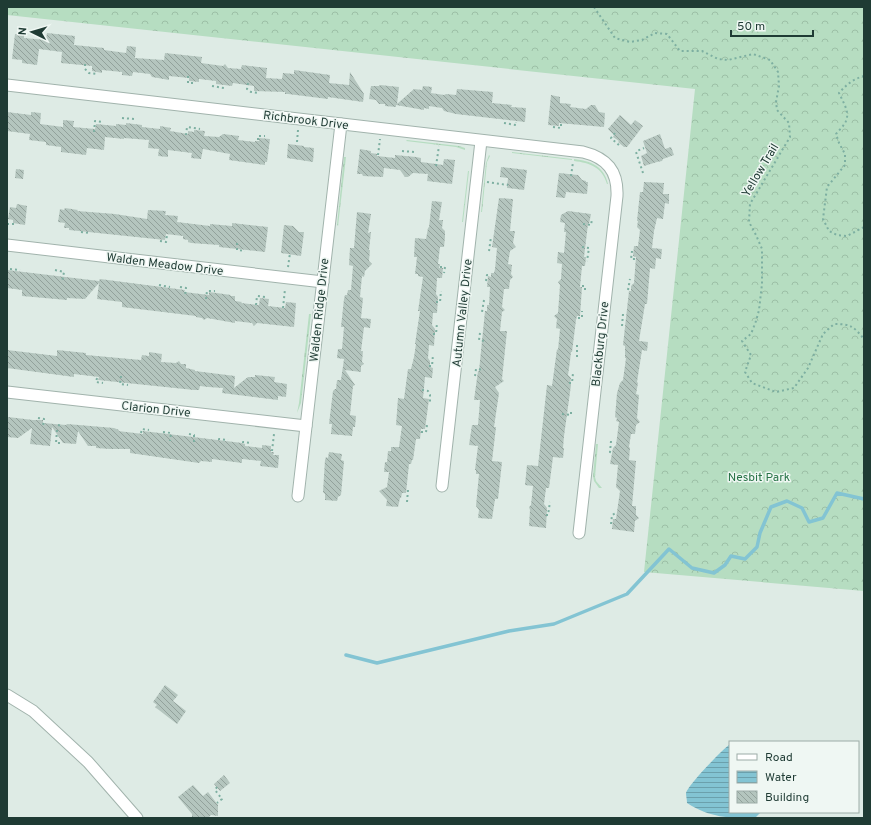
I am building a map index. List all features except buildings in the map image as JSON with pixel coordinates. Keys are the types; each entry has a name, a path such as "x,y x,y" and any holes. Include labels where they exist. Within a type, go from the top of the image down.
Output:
{"street":[{"name":"Richbrook Drive","path":"7,85 583,152 603,160"},
{"name":"Walden Ridge Drive","path":"298,496 341,124"},
{"name":"Autumn Valley Drive","path":"442,486 481,140"},
{"name":"Blackburg Drive","path":"579,533 617,196 616,178 611,168 603,160"},
{"name":"Walden Meadow Drive","path":"7,245 323,282"},
{"name":"Clarion Drive","path":"7,392 306,426"},
{"path":"7,695 33,711 88,762 137,818"}],"path":[{"name":"Yellow Trail","path":"594,7 615,38 630,42 642,40 655,33 667,34 680,51 702,51 718,59 728,60 753,54 770,60 778,72 779,86 776,102 777,110 789,123 790,137 750,204 749,222 762,249 762,284 759,310 751,334 742,340 751,355 745,372 752,383 776,392 794,388 808,368 823,334 834,324 848,324 864,339"},
{"path":"85,64 85,69 89,73 97,74"},
{"path":"188,76 188,83 194,83"},
{"path":"864,76 846,85 839,93 848,114 846,123 836,134 845,154 845,165 827,187 823,219 829,231 837,235 847,236 864,227"},
{"path":"248,83 247,89 250,92 259,93"},
{"path":"212,86 224,88 224,86"},
{"path":"122,118 134,119 134,122"},
{"path":"94,132 95,121 102,122"},
{"path":"504,123 516,125 516,122"},
{"path":"553,127 561,128 561,124"},
{"path":"186,135 187,128 200,129"},
{"path":"297,142 298,130"},
{"path":"615,133 611,138 620,146"},
{"path":"258,140 258,136 265,136"},
{"path":"378,155 380,139"},
{"path":"436,166 439,146"},
{"path":"643,173 636,152 644,148"},
{"path":"402,151 414,152 414,155"},
{"path":"571,176 573,162"},
{"path":"486,182 508,185"},
{"path":"583,224 591,225 592,219"},
{"path":"7,224 15,224"},
{"path":"81,232 89,233"},
{"path":"160,241 166,242 167,235"},
{"path":"489,251 491,237"},
{"path":"238,243 237,250 245,252"},
{"path":"582,248 588,248 587,261"},
{"path":"632,251 631,259 635,259"},
{"path":"288,268 290,253"},
{"path":"440,267 445,268 444,273"},
{"path":"10,269 20,270"},
{"path":"55,270 64,272 62,282"},
{"path":"486,281 487,275 490,275"},
{"path":"628,290 630,279"},
{"path":"159,285 170,286"},
{"path":"582,286 585,286 584,292"},
{"path":"180,287 186,288 185,296"},
{"path":"283,308 285,288"},
{"path":"206,300 207,291 215,291"},
{"path":"436,302 440,302 441,291"},
{"path":"256,305 257,296 265,297"},
{"path":"484,300 482,312 484,312"},
{"path":"578,318 582,318 582,311"},
{"path":"623,314 622,326 624,327"},
{"path":"433,334 436,334 437,323"},
{"path":"480,333 479,340 484,341"},
{"path":"577,344 577,357"},
{"path":"429,366 432,366 434,355"},
{"path":"475,376 476,369 484,370"},
{"path":"569,383 572,383 573,373"},
{"path":"121,376 120,384 128,385"},
{"path":"97,378 96,382 103,383"},
{"path":"422,390 428,391 430,394 430,404"},
{"path":"562,414 571,415 571,409"},
{"path":"38,418 44,419 43,426"},
{"path":"421,432 426,432 427,424"},
{"path":"58,425 62,427"},
{"path":"141,433 142,429 149,430"},
{"path":"57,430 56,443 60,443"},
{"path":"163,432 171,433 170,441"},
{"path":"189,434 194,435 194,443"},
{"path":"272,451 274,434"},
{"path":"219,440 228,440"},
{"path":"611,441 610,452 613,453"},
{"path":"243,443 252,442"},
{"path":"407,490 407,502"},
{"path":"546,515 548,515 550,502"},
{"path":"611,524 612,515 616,513"},
{"path":"217,787 215,790 222,799 217,803"}],"green space":[{"name":"Nesbit Park","path":"7,7 864,7 864,591 644,572 695,89 7,15"},
{"path":"406,141 459,146 465,148 465,150 456,147"},
{"path":"512,153 572,159 572,160"},
{"path":"489,155 490,156 487,162 481,212 486,163"},
{"path":"344,157 346,157 338,226 337,225"},
{"path":"574,159 586,161 596,166 603,173 608,184 599,170 595,167 574,161"},
{"path":"468,171 469,171 462,222"},
{"path":"309,314 311,314 301,403 297,413 299,403"},
{"path":"596,444 598,444 595,477 596,481 602,488 599,488 594,481 593,476"}],"water":[{"path":"729,745 729,813 760,813 755,818 720,816 704,812 687,803 686,793 688,789"}],"waterway":[{"path":"346,655 377,663 509,631 554,624 627,594 669,549 692,568 714,573 725,565 731,556 745,559 757,547 760,533 771,507 787,501 802,508 809,522 823,518 837,493 864,499"}]}
